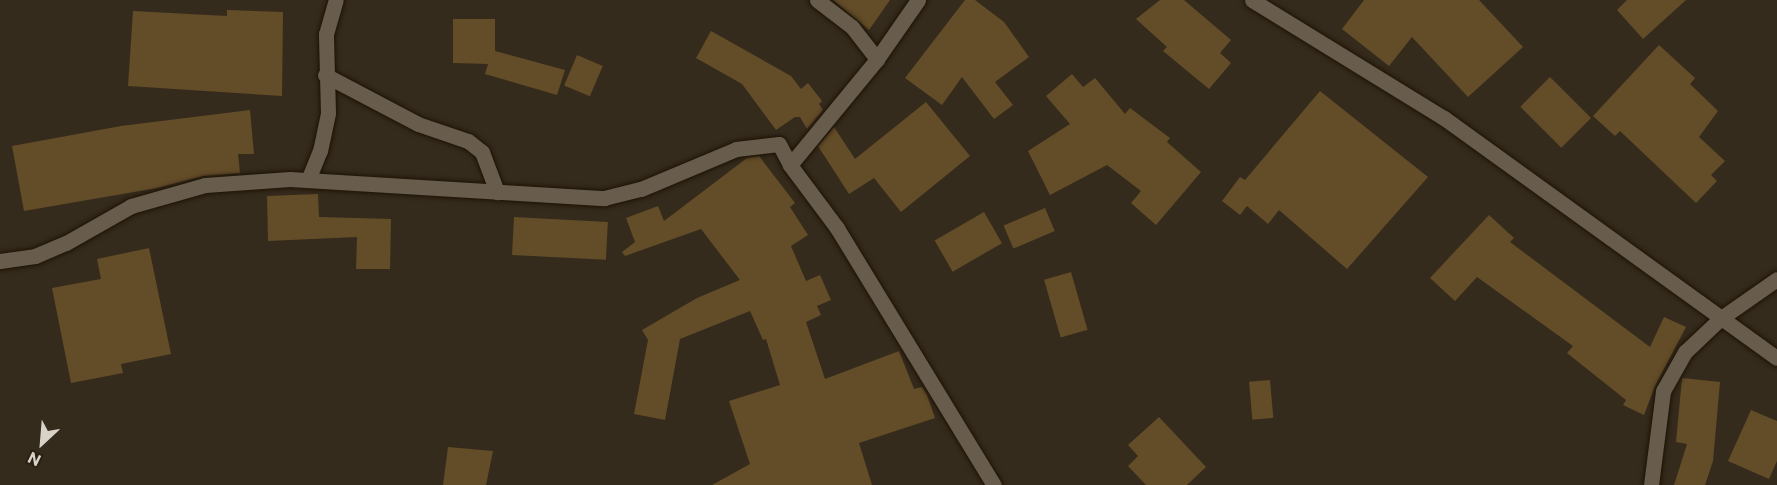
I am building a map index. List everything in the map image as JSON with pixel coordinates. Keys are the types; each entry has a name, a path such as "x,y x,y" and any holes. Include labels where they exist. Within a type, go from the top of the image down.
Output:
{"street":[{"path":"308,180 320,151 328,113 325,75 326,34 336,0"},
{"path":"817,0 852,27 877,59"},
{"path":"790,165 877,59 918,0"},
{"path":"1252,0 1444,118 1777,358"},
{"path":"325,75 418,124 468,141 482,152 497,192"},
{"path":"0,261 35,256 66,243 131,206 205,185 308,180 604,198 641,189 736,149 779,144 790,165 837,228 994,485"},
{"path":"1651,485 1663,391 1685,352 1721,318 1777,279"}],"building":[{"path":"833,0 890,0 869,30"},
{"path":"965,0 975,0 1004,22 1029,57 995,82 1013,105 994,119 962,77 942,105 905,78"},
{"path":"1160,0 1184,0 1231,40 1220,53 1231,63 1209,89 1163,51 1167,47 1136,19"},
{"path":"1364,0 1479,0 1523,47 1468,97 1412,37 1389,66 1342,29"},
{"path":"1627,0 1686,0 1643,39 1617,10"},
{"path":"227,10 283,12 282,96 128,86 133,11 227,16"},
{"path":"453,19 495,19 495,51 565,70 557,95 485,74 488,64 453,63"},
{"path":"711,31 791,76 801,89 808,83 822,101 819,104 823,110 807,129 800,117 795,117 776,130 742,84 696,58"},
{"path":"1659,45 1695,78 1690,84 1718,111 1699,137 1725,161 1711,175 1717,181 1696,203 1620,131 1615,136 1593,116"},
{"path":"577,55 603,66 590,96 564,85"},
{"path":"1072,74 1083,87 1095,78 1125,114 1130,108 1170,138 1167,142 1201,172 1156,225 1131,203 1141,191 1107,165 1050,195 1028,151 1070,124 1046,96"},
{"path":"1550,77 1591,118 1561,148 1520,107"},
{"path":"1320,91 1428,177 1347,269 1279,210 1268,224 1247,206 1240,215 1222,201 1240,177 1245,180"},
{"path":"926,102 970,156 901,212 874,178 849,194 818,146 834,127 855,159"},
{"path":"250,110 254,154 238,154 240,173 203,176 157,188 24,211 12,146 121,126"},
{"path":"759,156 795,203 790,207 808,235 791,246 806,281 820,275 831,300 817,306 821,315 806,322 825,379 899,351 914,389 922,387 935,418 859,443 872,485 712,485 750,464 729,401 780,385 766,339 763,340 750,311 680,339 665,420 634,414 648,340 642,330 697,298 740,280 701,229 625,256 622,252 635,242 626,218 658,206 664,221 747,158"},
{"path":"318,194 319,217 391,219 390,269 356,269 357,237 268,241 267,196"},
{"path":"1045,208 1055,231 1013,249 1004,226"},
{"path":"984,212 1002,243 953,272 935,240"},
{"path":"1489,215 1514,238 1510,242 1650,347 1664,317 1686,327 1655,386 1644,415 1623,405 1626,400 1567,353 1573,346 1477,277 1455,301 1430,278"},
{"path":"514,217 608,222 606,260 512,255"},
{"path":"149,248 171,354 121,364 123,373 71,383 52,288 101,279 97,259"},
{"path":"1071,272 1088,330 1061,337 1044,280"},
{"path":"1682,378 1720,382 1713,461 1705,485 1674,485 1687,444 1676,442"},
{"path":"1270,380 1273,418 1252,420 1249,382"},
{"path":"1751,410 1777,421 1777,461 1769,479 1728,461"},
{"path":"1159,417 1206,467 1187,485 1146,485 1128,466 1138,456 1128,445"},
{"path":"448,447 493,451 486,485 443,485"}]}
